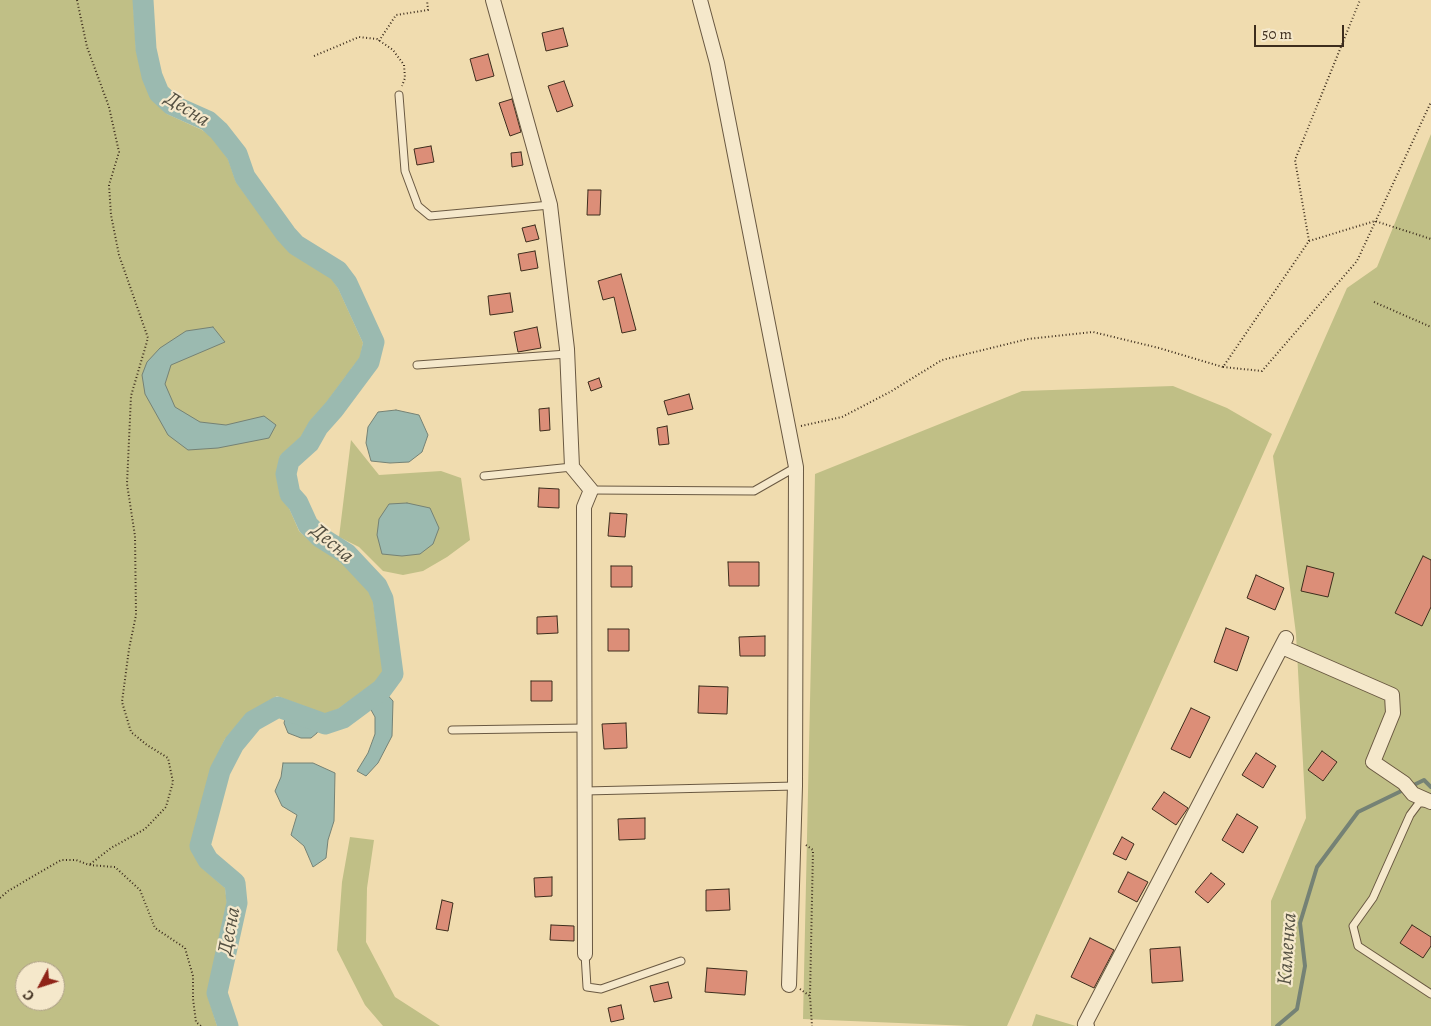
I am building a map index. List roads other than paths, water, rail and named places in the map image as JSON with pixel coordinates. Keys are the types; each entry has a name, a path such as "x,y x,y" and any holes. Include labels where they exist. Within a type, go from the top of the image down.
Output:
{"street":[{"path":"493,0 550,206 567,354 572,467 591,490 584,507 585,954"},
{"path":"700,0 717,63 796,467 795,786 789,985"},
{"path":"1087,1026 1086,1024 1284,642 1392,695 1393,713 1373,762 1408,789 1431,803"}],"lane":[{"path":"399,96 405,171 418,206 430,216 550,206"},
{"path":"417,365 567,354"},
{"path":"484,476 572,467"},
{"path":"591,490 754,491 796,467"},
{"path":"452,730 584,728"},
{"path":"585,791 795,786"},
{"path":"1431,803 1419,803 1410,815 1373,898 1353,926 1358,946 1431,994"},
{"path":"585,954 587,987 601,989 681,961"}],"water":[{"path":"213,327 225,342 171,365 165,384 175,407 200,422 226,425 264,416 276,425 269,438 218,448 188,450 168,435 145,394 142,375 147,362 160,348 186,331"},
{"path":"396,410 419,415 428,435 422,452 409,462 371,461 366,443 368,427 378,412"},
{"path":"407,503 430,508 439,528 433,544 420,554 402,556 382,554 377,535 379,519 389,504"},
{"path":"382,689 393,701 392,736 378,763 366,776 357,771 368,753 375,734 375,717 366,701"},
{"path":"287,710 322,723 317,733 311,738 301,738 288,733 284,723"},
{"path":"283,763 313,763 335,773 334,821 328,840 326,858 313,867 304,846 291,835 297,815 282,806 275,791 281,777"}],"waterway":[{"name":"Десна","path":"143,0 146,49 152,76 159,93 172,105 208,121 219,131 237,154 245,177 286,234 296,245 338,271 347,283 374,342 369,362 318,427 309,443 289,461 286,474 290,494 298,503 308,525 320,537 347,554 377,586 383,599 393,674 382,689 343,718 325,724 278,707 253,721 234,744 220,771 200,846 208,860 235,883 237,903 217,993 228,1026"},
{"name":"Каменка","path":"1277,1026 1297,1009 1305,966 1300,923 1317,867 1358,812 1424,780 1431,787"}]}
